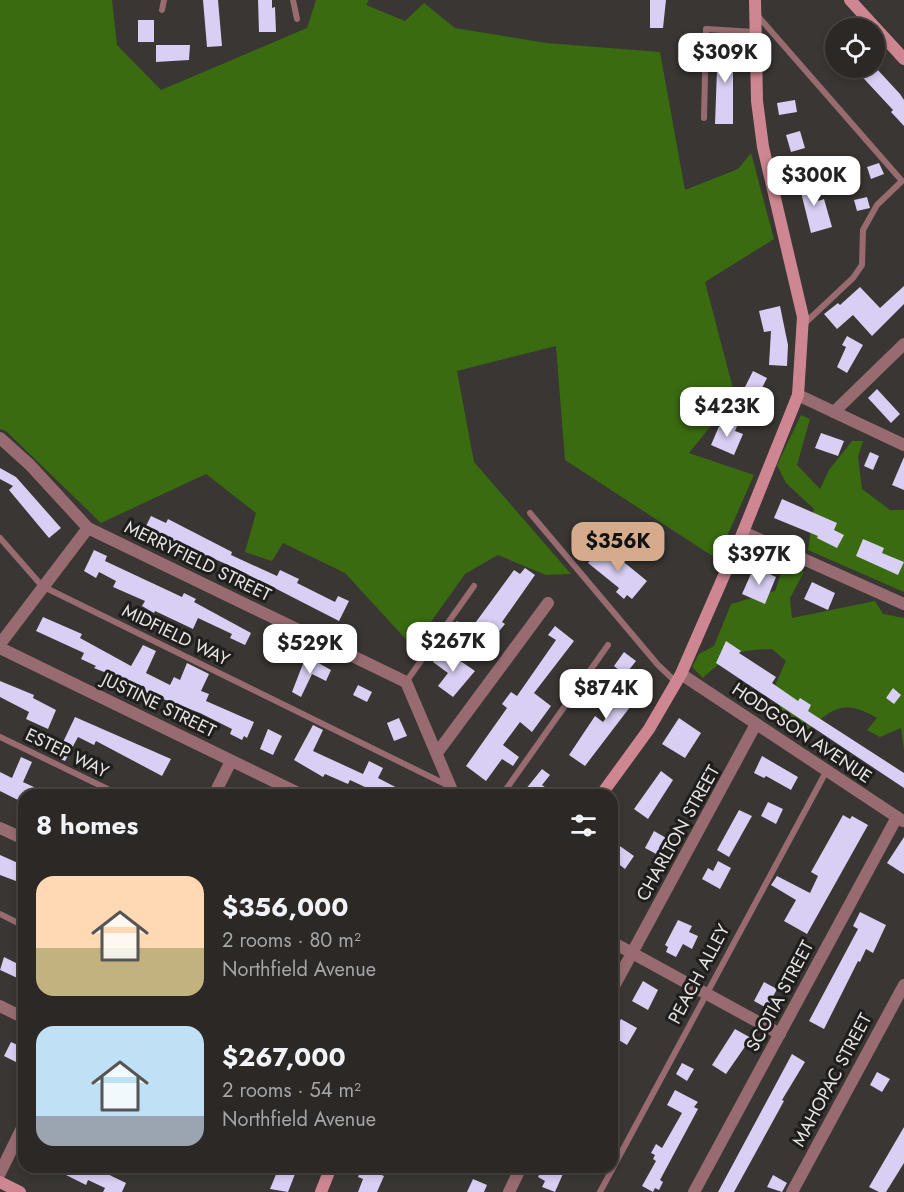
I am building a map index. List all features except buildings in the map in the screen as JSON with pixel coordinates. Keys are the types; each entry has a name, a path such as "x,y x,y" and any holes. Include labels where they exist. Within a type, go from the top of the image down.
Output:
{"street":[{"path":"850,0 904,59"},
{"path":"605,789 649,729 678,678 743,532 798,395 803,325 763,147 757,101 755,6"},
{"path":"834,412 904,344"},
{"path":"798,395 904,445"},
{"name":"MERRYFIELD STREET","path":"0,438 30,465 88,528 406,682"},
{"path":"0,646 42,586 88,528"},
{"path":"743,532 904,604"},
{"path":"437,753 548,603"},
{"name":"JUSTINE STREET","path":"0,646 289,789"},
{"name":"HODGSON AVENUE","path":"678,678 756,724 901,819"},
{"path":"406,682 451,789"},
{"name":"CHARLTON STREET","path":"618,979 756,724"},
{"path":"217,789 231,761"},
{"name":"SCOTIA STREET","path":"694,1192 901,819"},
{"path":"0,828 18,836"},
{"path":"618,946 780,1034"},
{"name":"MAHOPAC STREET","path":"792,1192 904,985"},
{"path":"0,1006 18,1015"},
{"path":"0,1173 18,1136"},
{"path":"321,1192 329,1173"},
{"path":"509,1192 518,1173"},
{"path":"0,1182 20,1192"}],"lane":[{"path":"162,10 164,0"},
{"path":"293,0 297,19"},
{"path":"755,6 902,181 878,205 863,230 862,265 853,278 803,325"},
{"path":"704,118 706,29 755,32"},
{"path":"530,513 658,665 678,678"},
{"name":"MIDFIELD WAY","path":"0,538 42,586 448,789"},
{"path":"406,682 474,586"},
{"path":"506,789 608,645"},
{"name":"ESTEP WAY","path":"0,737 108,789"},
{"name":"PEACH ALLEY","path":"618,1158 826,770"},
{"path":"0,914 18,923"},
{"name":"PEACH ALLEY","path":"600,1192 610,1173"}],"green space":[{"path":"0,0 112,0 117,45 161,90 307,28 316,0 369,0 366,5 405,21 424,3 455,28 546,43 660,52 685,190 738,169 751,153 774,239 705,282 735,396 689,453 754,475 717,559 565,460 556,346 457,371 474,462 571,574 546,575 498,555 465,574 413,647 345,573 283,543 272,561 245,552 256,513 206,474 101,523 6,431 0,429"},
{"path":"801,415 810,419 797,465 820,489 829,470 852,441 863,441 858,457 862,489 890,510 904,510 904,592 808,550 814,509 786,483 777,465"},
{"path":"795,564 804,572 790,598 792,618 875,601 883,614 904,618 904,750 901,728 880,737 867,730 877,718 856,709 840,708 826,715 808,729 780,716 776,683 786,661 772,649 750,650 734,654 703,678 692,667 699,654 714,646 731,604 775,591 783,568"}]}
